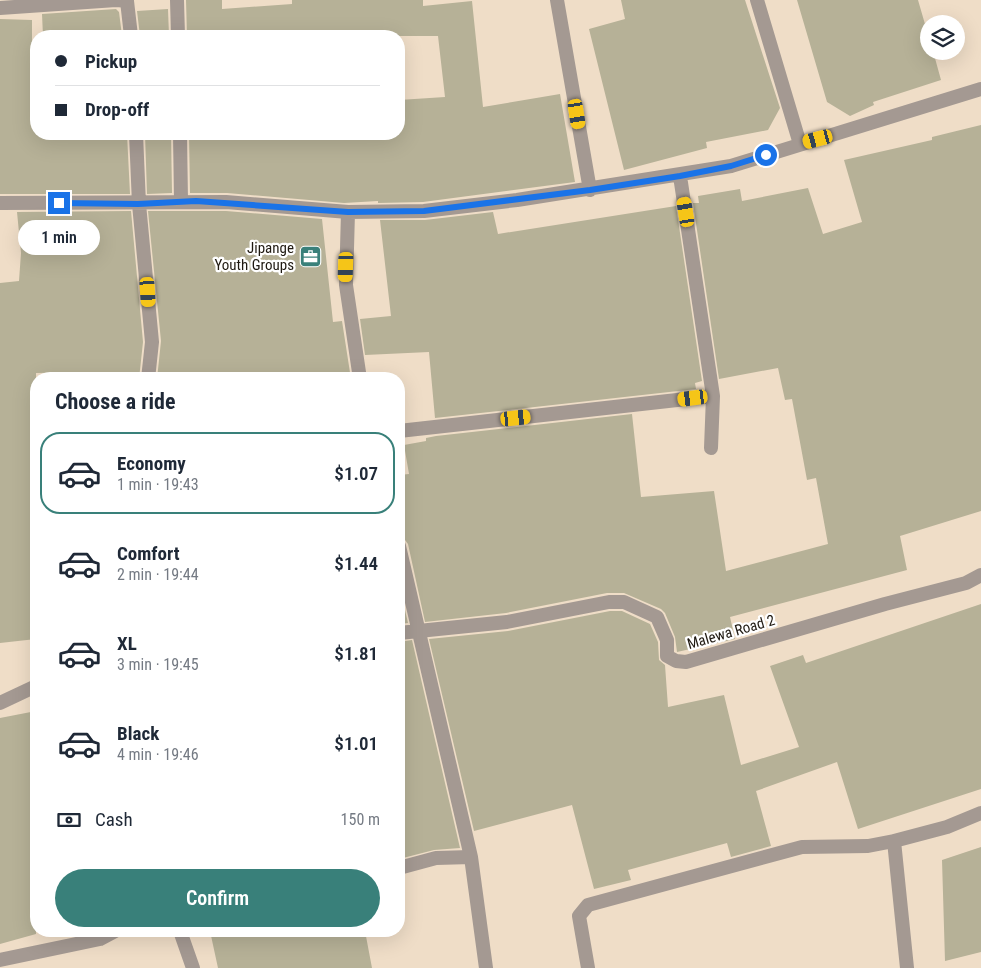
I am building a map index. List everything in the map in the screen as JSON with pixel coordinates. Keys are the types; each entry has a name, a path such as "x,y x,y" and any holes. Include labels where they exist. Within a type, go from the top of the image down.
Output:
{"street":[{"path":"0,8 117,0 127,1 130,30"},
{"path":"177,0 178,30"},
{"path":"558,0 590,190"},
{"path":"756,0 800,144"},
{"path":"0,203 138,204 181,201 226,202 348,212 424,211 590,190 731,166 855,129 981,88"},
{"path":"136,140 138,204 152,342 149,372"},
{"path":"180,140 181,201"},
{"path":"680,176 713,396 711,448"},
{"path":"348,212 346,285 359,372"},
{"path":"405,430 713,396"},
{"path":"405,570 471,857 486,968"},
{"name":"Malewa Road 2","path":"405,631 507,622 609,602 624,602 657,617 667,640 667,656 676,661 686,662 885,604 966,583 981,575"},
{"path":"0,703 30,689"},
{"path":"588,968 579,916 588,905 599,900 802,847 868,846 894,841 947,827 981,813"},
{"path":"894,841 907,968"},
{"path":"405,866 436,858 471,857"},
{"path":"0,960 104,937"},
{"path":"182,937 193,968"}],"building":[{"path":"186,0 222,0 222,9 292,4 292,0 423,0 423,6 472,1 483,107 560,94 575,182 423,202 378,203 378,201 344,203 227,193 190,193 189,140 405,140 405,100 445,97 438,36 405,36 405,30 187,30"},
{"path":"621,0 745,0 780,108 768,130 706,142 707,148 624,170 589,29 625,19"},
{"path":"797,0 918,0 922,15 920,15 920,60 935,60 941,80 873,102 874,105 850,116 827,102"},
{"path":"116,9 119,12 121,30 43,30 42,14"},
{"path":"168,9 169,30 139,30 137,11"},
{"path":"0,19 32,20 32,30 30,30 30,140 127,140 130,194 0,194"},
{"path":"981,125 981,511 900,536 907,570 730,617 735,639 677,652 675,637 665,613 661,609 624,593 607,593 506,613 425,622 408,544 405,540 405,474 409,474 405,445 426,441 426,438 436,436 632,414 641,497 714,491 726,571 828,544 816,478 807,480 792,399 785,400 778,368 719,379 693,203 699,203 698,196 740,189 742,201 808,188 823,234 862,222 844,160 932,140 932,137"},
{"path":"145,140 171,140 172,193 147,194"},
{"path":"676,206 702,381 695,383 696,389 435,418 429,352 365,355 360,319 391,316 380,220 425,220 493,212 498,234"},
{"path":"131,211 143,342 140,372 30,372 30,640 0,643 0,283 19,281 21,253 17,212"},
{"path":"148,211 226,211 322,219 333,322 342,321 350,372 158,372 161,341"},
{"path":"981,604 981,789 858,829 837,762 756,791 771,846 731,857 727,843 628,870 631,880 594,889 572,805 474,831 429,639 508,631 610,611 622,611 650,624 658,642 659,660 665,665 668,707 724,695 741,765 799,747 770,666 803,655 806,663"},
{"path":"405,610 408,623 405,623"},
{"path":"412,640 460,848 434,850 405,857 405,641"},
{"path":"30,712 30,936 0,944 0,718"},
{"path":"981,847 981,952 945,961 942,860"},
{"path":"211,937 366,937 372,968 218,968"}],"place":[{"name":"Jipange Youth Groups","path":"310,257"}],"route":[{"path":"59,203 138,204 196,201 348,212 424,211 517,200 680,176 731,166 766,155"}]}
